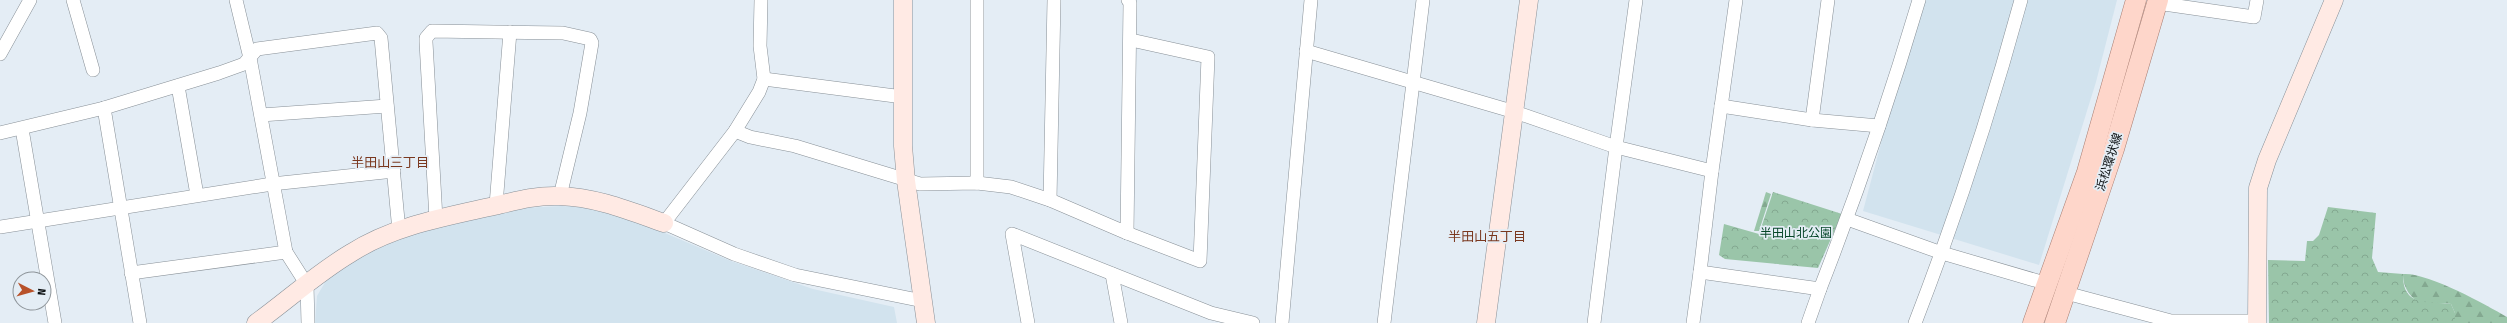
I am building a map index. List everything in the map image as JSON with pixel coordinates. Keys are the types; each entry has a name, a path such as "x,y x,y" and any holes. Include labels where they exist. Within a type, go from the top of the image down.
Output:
{"main road":[{"name":"浜松環状線","path":"2034,323 2087,172 2136,0"},
{"name":"浜松環状線","path":"2055,323 2114,150 2158,2"}],"street":[{"path":"73,0 93,70"},
{"path":"236,0 250,58 272,184 286,252 307,284 308,323"},
{"path":"664,223 736,131 759,92 764,79 760,46 761,0"},
{"path":"903,0 903,97 906,181 926,323"},
{"path":"977,183 978,0"},
{"path":"1050,200 1054,0"},
{"path":"1127,233 1131,40 1130,3 1128,0"},
{"path":"1282,323 1311,0"},
{"path":"1384,323 1412,81 1423,0"},
{"path":"1486,323 1529,0"},
{"path":"1594,323 1636,0"},
{"path":"1693,323 1712,171 1736,0"},
{"path":"1812,120 1828,0"},
{"path":"1808,323 1847,219 1879,126 1918,0"},
{"path":"1916,323 1942,253 1995,97 2020,0"},
{"path":"2158,2 2254,17 2257,0"},
{"path":"2066,293 2171,322 2257,322 2258,188 2267,160 2334,0"},
{"path":"0,54 33,1"},
{"path":"436,218 426,38 432,31 563,33 590,39 592,43 580,113 560,196"},
{"path":"496,205 510,32"},
{"path":"0,133 22,129 104,108 219,73 244,64 257,49 377,33 381,38 399,231"},
{"path":"736,131 750,137 795,146 906,181 920,184 977,183 1011,187 1050,200 1127,233 1200,261 1208,57 1131,40"},
{"path":"1306,51 1515,112 1616,147 1712,171"},
{"path":"764,79 903,97"},
{"path":"178,86 197,195"},
{"path":"261,115 387,106"},
{"path":"1721,106 1812,120 1879,126"},
{"path":"104,108 140,323"},
{"path":"22,129 55,323"},
{"path":"0,227 120,206 272,184 394,172"},
{"path":"256,323 351,252 399,231 436,218 543,196 560,196 598,201 664,223 734,254 795,275 923,301"},
{"path":"1847,219 1942,253 2048,284"},
{"path":"1028,323 1012,234 1112,274 1212,318 1253,323"},
{"path":"131,273 286,252"},
{"path":"1700,272 1820,289"},
{"path":"1112,274 1121,323"}],"shaded area":[{"path":"1919,0 2117,0 2096,82 2039,265 1863,211"},
{"path":"562,206 606,208 731,261 813,289 894,307 897,323 315,323 317,296 327,279 377,247 401,237 505,209"}],"green space":[{"path":"1766,192 1771,194 1759,231 1754,231"},
{"name":"半田山北公園","path":"1773,192 1842,214 1818,268 1725,259 1719,255 1724,224 1759,234"},
{"path":"2328,207 2376,213 2372,258 2378,272 2403,274 2404,285 2407,293 2412,298 2419,301 2451,304 2455,313 2455,323 2269,323 2268,260 2305,261 2307,241 2313,241 2319,235"},
{"path":"2403,274 2426,278 2456,290 2507,317 2507,323 2455,323 2455,313 2451,304 2426,304 2416,300 2406,289"}],"district":[{"name":"半田山三丁目","path":"390,162"},
{"name":"半田山五丁目","path":"1487,236"}]}
